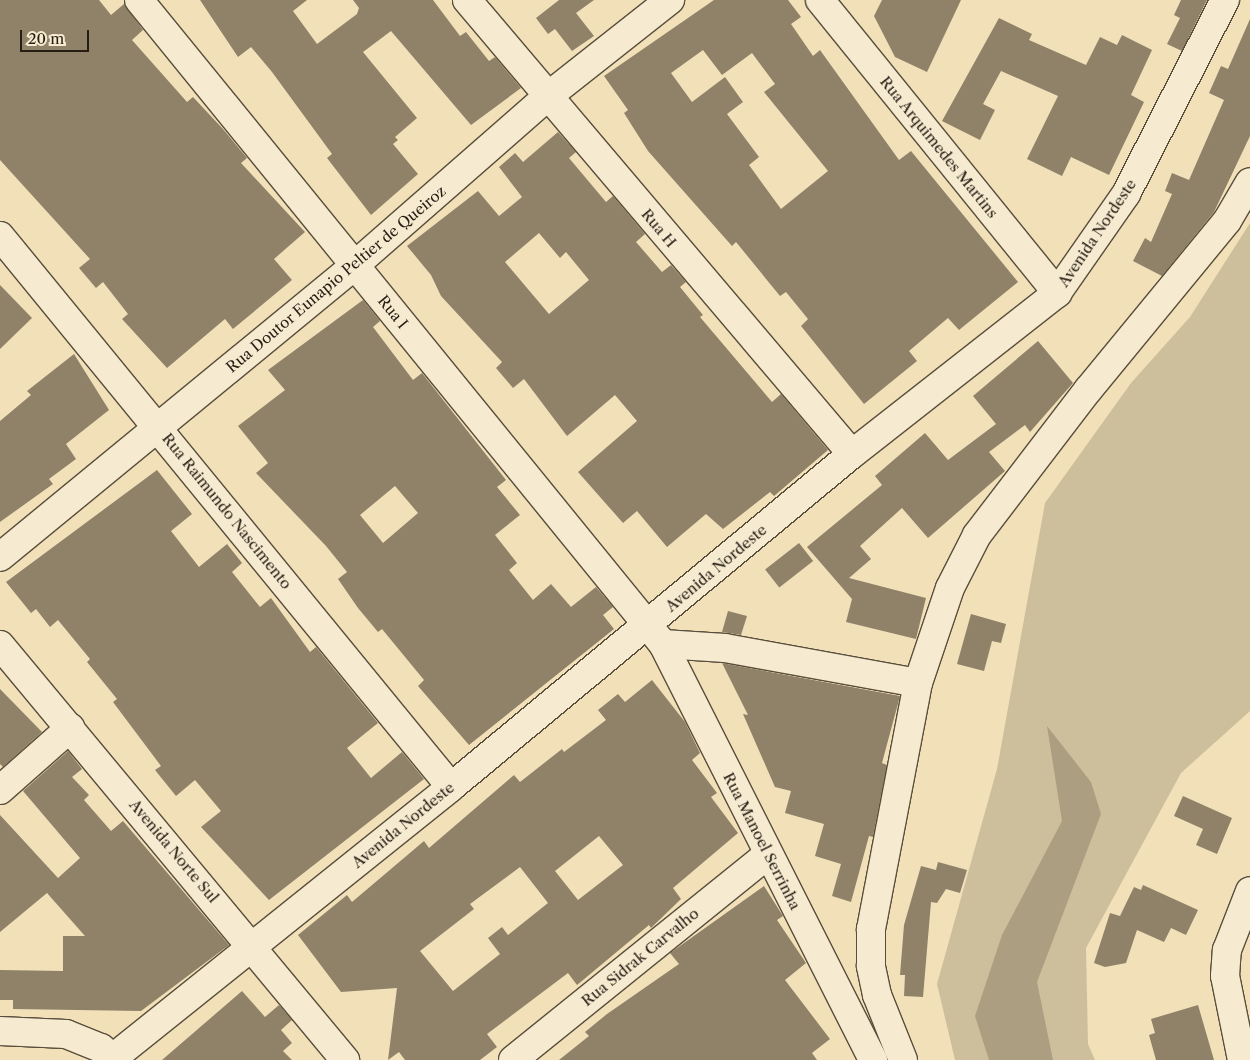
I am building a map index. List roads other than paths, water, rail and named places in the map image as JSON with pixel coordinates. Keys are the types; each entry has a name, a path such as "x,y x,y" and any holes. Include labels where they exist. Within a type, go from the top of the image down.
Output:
{"street":[{"name":"Rua I","path":"139,0 656,634"},
{"name":"Rua H","path":"467,0 547,97 852,454"},
{"name":"Rua Doutor Eunapio Peltier de Queiroz","path":"0,557 160,428 355,265 547,97 670,0"},
{"name":"Avenida Nordeste","path":"114,1059 451,787 656,634 852,454 1057,293 1126,194 1225,0"},
{"name":"Rua Arquimedes Martins","path":"832,6 1057,293"},
{"path":"903,1060 877,995 871,966 871,929 876,882 918,683 946,596 977,535 1088,390 1227,221 1250,182"},
{"name":"Rua Raimundo Nascimento","path":"0,236 160,428 451,787"},
{"path":"656,634 918,683"},
{"name":"Rua Manoel Serrinha","path":"656,634 871,1059"},
{"name":"Avenida Norte Sul","path":"0,645 253,946 345,1060"},
{"path":"0,790 70,728"},
{"name":"Rua Sidrak Carvalho","path":"513,1060 768,854"},
{"path":"1242,1060 1226,976 1227,950 1250,891"},
{"path":"0,1031 66,1034 114,1059"}]}
